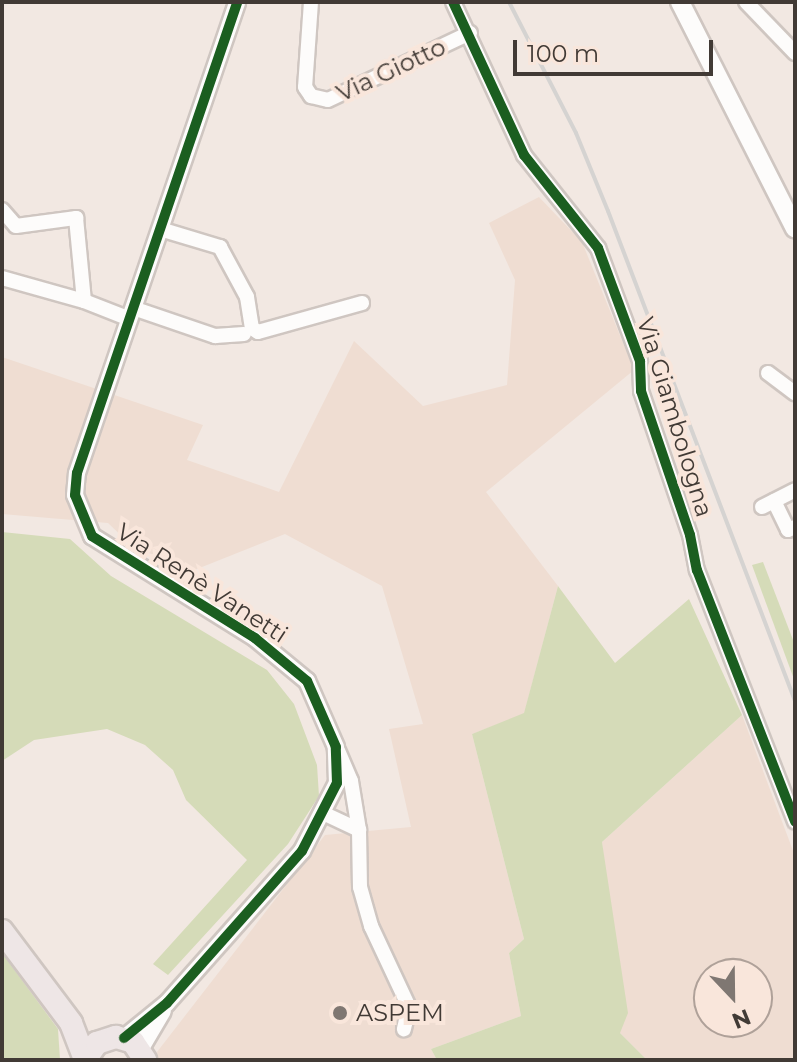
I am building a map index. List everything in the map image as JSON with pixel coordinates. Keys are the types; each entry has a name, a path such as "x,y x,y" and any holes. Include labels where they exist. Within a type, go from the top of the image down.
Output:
{"main road":[{"path":"680,2 795,229"},
{"path":"2,931 71,1023 85,1060"},
{"path":"71,1023 131,1046"},
{"path":"85,1060 97,1043 131,1046"}],"street":[{"name":"Via Renè Vanetti","path":"131,1046 302,851 325,814 337,783 336,747 307,681 282,658 106,545 85,526 75,495 77,473 237,2"},
{"name":"Via Giotto","path":"311,2 305,87 311,96 328,100 470,33"},
{"name":"Via Giambologna","path":"453,2 524,155 598,248 640,361 641,391 690,535 697,570 795,822"},
{"path":"746,2 795,53"},
{"path":"2,210 16,226 76,218 84,301"},
{"path":"160,229 220,247 247,297 252,328 258,332 362,303"},
{"path":"2,278 215,336 244,334"},
{"path":"768,373 795,393"},
{"path":"786,531 768,504 795,490"},
{"path":"336,747 351,781 359,830 360,887 371,926 409,1007 404,1029"},
{"path":"325,814 359,830"}],"shaded area":[{"path":"539,197 582,242 634,370 486,492 558,586 524,714 472,734 524,939 509,953 521,1016 431,1049 437,1060 158,1060 157,1052 325,835 411,827 389,729 423,724 382,586 285,534 192,571 132,546 108,523 2,514 2,357 203,425 187,460 279,492 354,341 423,406 507,385 515,280 489,223"},
{"path":"742,715 795,856 795,1060 647,1060 620,1033 602,842"}],"green space":[{"path":"2,532 70,539 111,576 267,670 294,704 317,765 319,796 288,844 168,975 153,964 247,860 186,800 173,770 145,745 107,729 34,740 2,761"},
{"path":"763,562 795,645 795,682 752,565"},
{"path":"558,586 615,663 689,599 742,715 602,842 628,1013 620,1033 647,1060 437,1060 431,1049 521,1016 509,953 524,939 472,734 524,713"},
{"path":"2,953 58,1029 60,1060 2,1060"}],"railway":[{"path":"509,2 576,133 608,211 795,701"}],"cycle path":[{"path":"124,1038 167,1003 302,851 337,783 336,747 307,681 255,638 92,536 75,495 77,473 237,2"},
{"path":"453,2 524,155 598,248 640,361 641,391 690,535 697,570 795,822"}],"place":[{"name":"ASPEM","path":"340,1013"}]}
